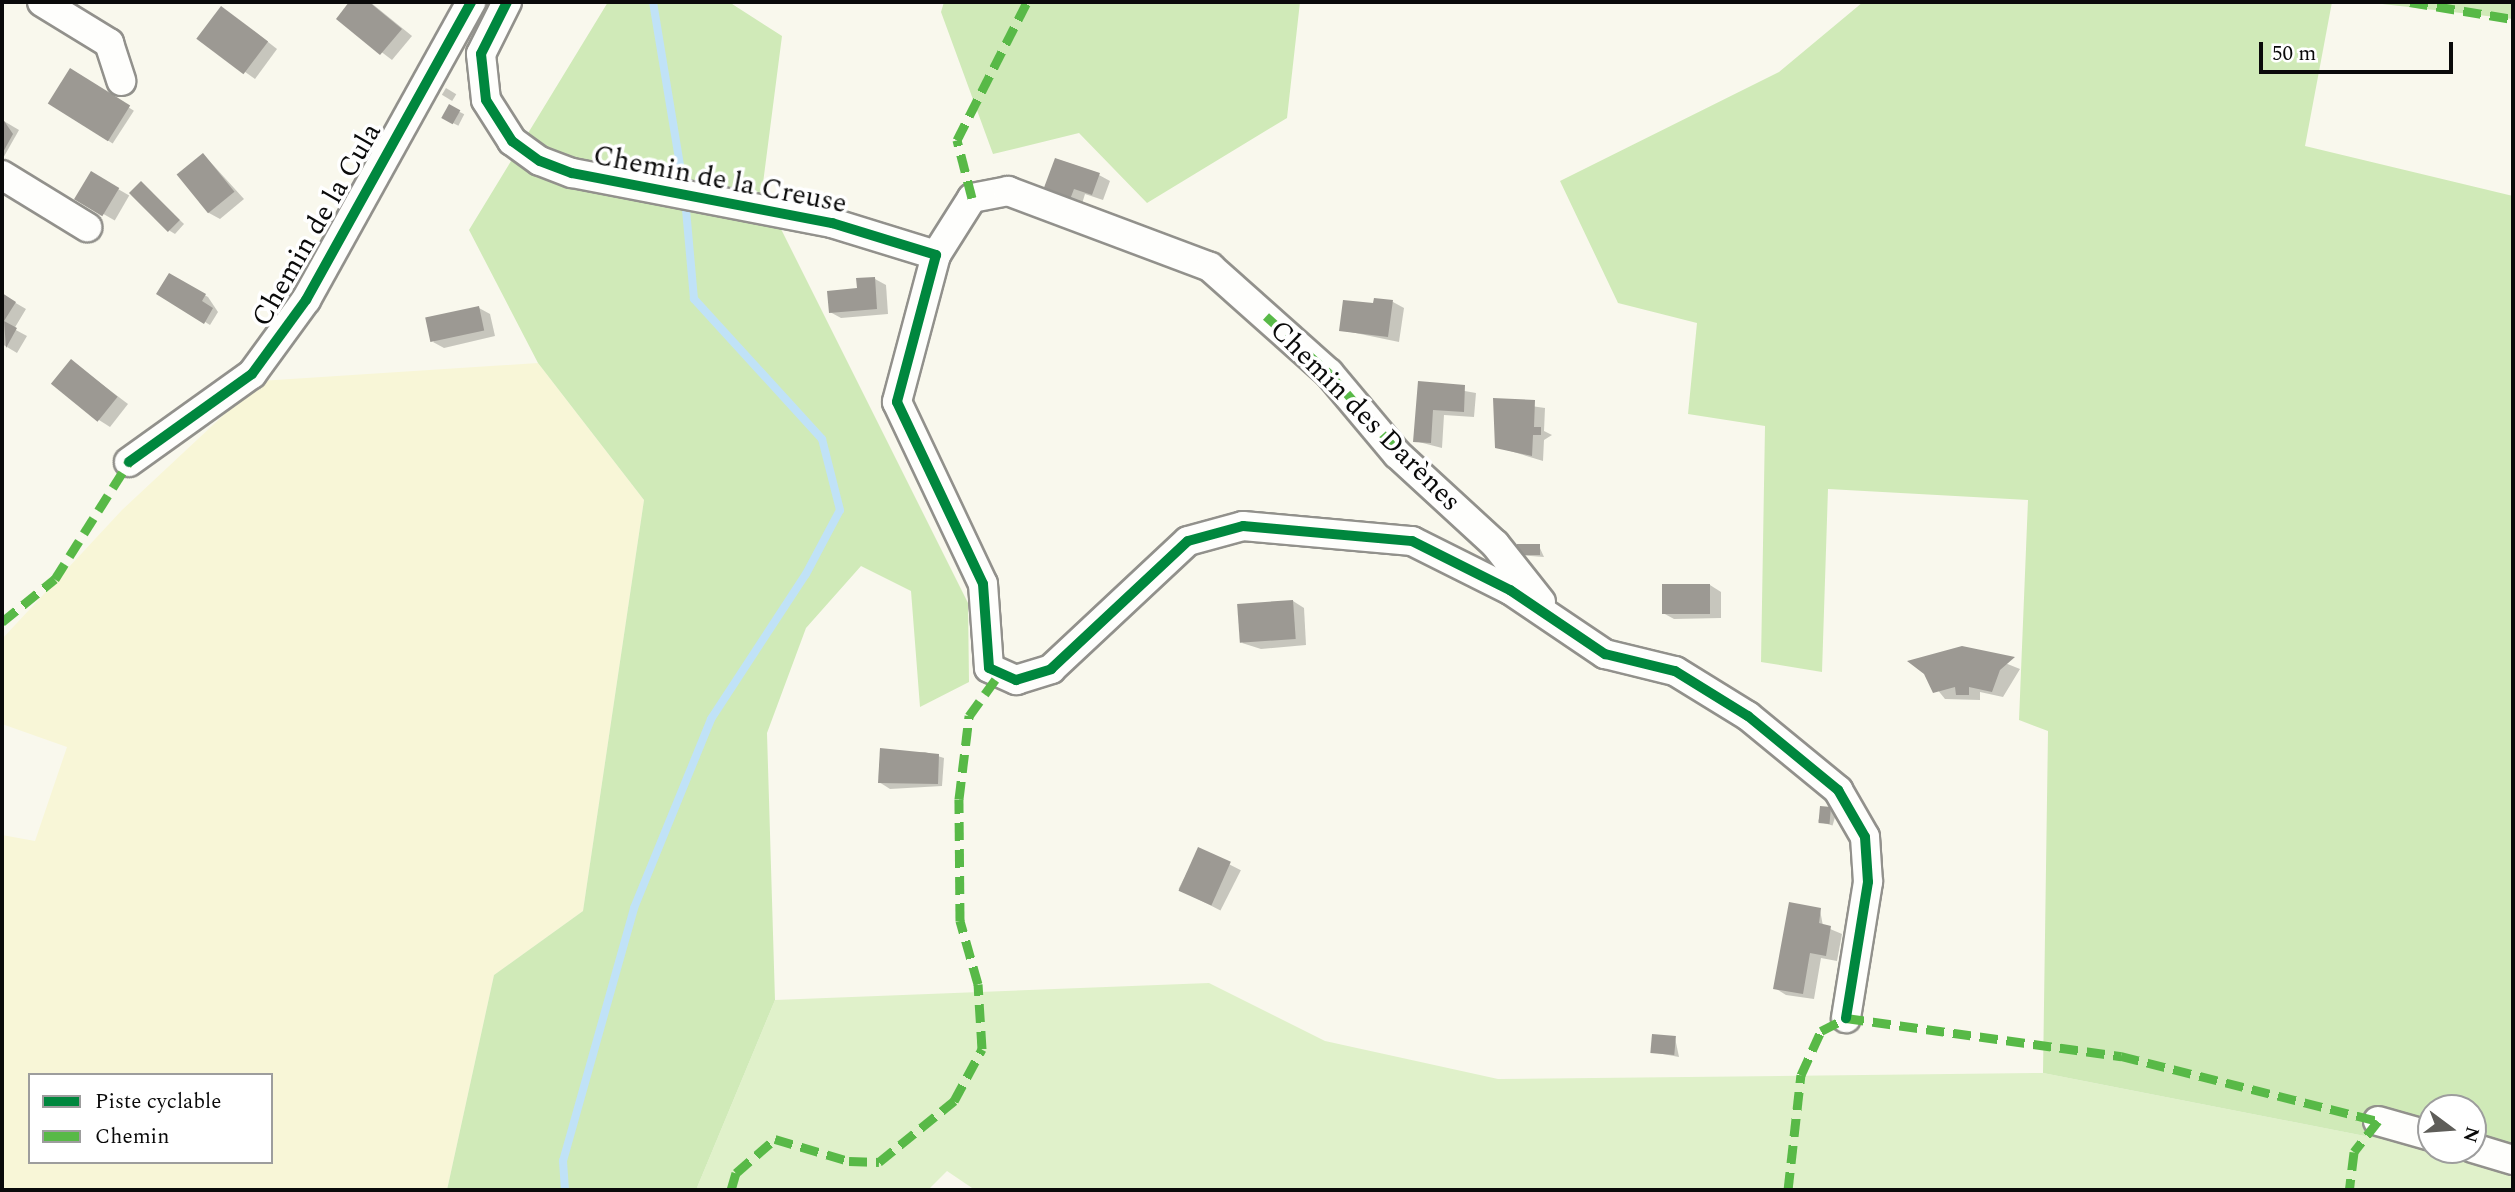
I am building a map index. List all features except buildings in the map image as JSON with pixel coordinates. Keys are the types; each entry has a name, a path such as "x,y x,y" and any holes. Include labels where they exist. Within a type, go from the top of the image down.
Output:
{"street":[{"path":"42,2 109,43 121,81"},
{"name":"Chemin de la Cula","path":"129,462 252,374 306,300 471,2"},
{"name":"Chemin de la Creuse","path":"507,2 481,54 486,100 512,141 540,161 572,173 832,223 936,255"},
{"path":"2,176 87,227"},
{"name":"Chemin des Darènes","path":"936,255 972,198 1007,191 1210,267 1329,373 1417,472 1495,544 1557,622"},
{"path":"936,255 897,402 983,584 989,668 1016,680 1051,669 1188,541 1243,526 1412,541 1557,622 1605,654 1675,671 1748,716 1838,790 1865,837 1868,883 1846,1018"},
{"path":"2378,1121 2417,1132"},
{"path":"2487,1152 2513,1160"}],"shaded area":[{"path":"538,363 644,500 583,911 494,975 447,1190 2,1190 2,835 35,841 67,747 2,724 2,639 122,510 260,381"}],"green space":[{"path":"608,2 729,2 782,36 762,191 968,603 969,682 920,707 911,591 861,566 806,628 767,733 775,1000 696,1190 447,1190 494,975 583,911 644,500 538,363 469,230"},
{"path":"944,2 1300,2 1287,118 1147,203 1079,133 993,154 941,12"},
{"path":"1863,2 2332,2 2305,146 2513,196 2513,1165 2487,1160 2487,1094 2417,1094 2417,1146 2043,1073 2048,731 2019,720 2028,500 1828,489 1822,672 1761,662 1765,426 1688,414 1697,323 1618,303 1560,181 1779,72"},
{"path":"2365,2 2513,2 2513,19"},
{"path":"1209,983 1325,1041 1498,1079 2043,1073 2417,1146 2417,1164 2487,1164 2487,1160 2513,1165 2513,1190 975,1190 947,1171 928,1190 696,1190 775,1000"}],"waterway":[{"path":"653,2 682,178"},
{"path":"565,1190 563,1161 634,908 711,719 806,574 840,510 822,439 694,299 686,210"}],"marked path":[{"path":"972,198 957,140 1027,2"},
{"path":"2410,2 2513,19"},
{"path":"1266,316 1329,373 1417,473"},
{"path":"2,622 55,579 129,462"},
{"path":"731,1190 736,1173 775,1139 849,1161 879,1162 954,1101 982,1049 978,984 960,921 959,799 969,716 1000,673"},
{"path":"1788,1190 1801,1075 1821,1031 1846,1018 2121,1056 2378,1121 2354,1152 2349,1190"}],"cycle path":[{"path":"129,462 252,374 306,300 471,2"},
{"path":"507,2 481,54 486,100 512,141 540,161 572,173 832,223 936,255 897,402 983,584 989,668 1016,680 1051,669 1188,541 1243,526 1412,541 1510,590 1605,654 1675,671 1748,716 1838,790 1865,837 1868,882 1846,1018"}]}
